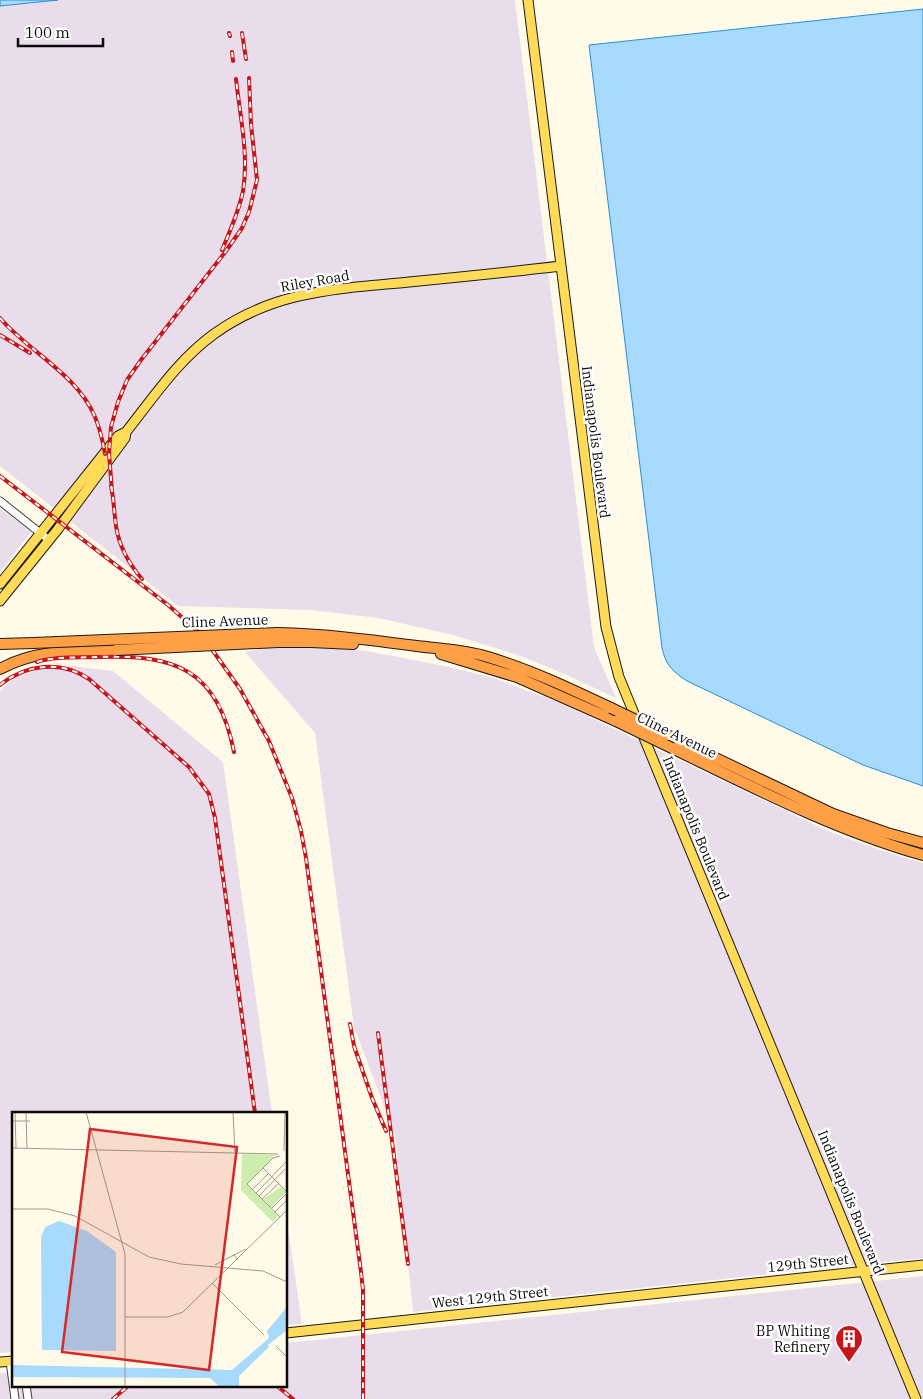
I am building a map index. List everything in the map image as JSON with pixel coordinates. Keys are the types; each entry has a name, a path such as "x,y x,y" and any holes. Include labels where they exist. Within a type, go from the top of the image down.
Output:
{"highway":[{"name":"Cline Avenue","path":"0,644 335,636 487,656 532,672 611,708 833,814 887,833 923,843"},
{"path":"0,669 24,658 43,653 116,650 278,637 446,655"},
{"name":"Cline Avenue","path":"416,646 517,677 616,721 834,825 923,855"}],"main road":[{"name":"Indianapolis Boulevard","path":"528,0 606,627 611,651 619,677 916,1399"},
{"name":"Riley Road","path":"0,584 114,440 126,432 176,369 207,339 237,319 277,301 319,292 560,266"},
{"name":"Riley Road","path":"0,601 49,540 125,438 126,432"},
{"name":"129th Street","path":"696,1289 923,1265"},
{"name":"West 129th Street","path":"288,1333 696,1289"},
{"path":"0,1362 12,1361"}],"street":[{"path":"0,501 49,540"},
{"path":"14,1386 15,1399"},
{"path":"26,1386 28,1399"}],"shaded area":[{"path":"58,0 515,0 594,647 616,698 521,656 453,635 378,618 310,610 178,606 0,466 0,6"},
{"path":"0,508 31,532 0,572"},
{"path":"278,646 366,651 445,666 494,678 560,703 830,832 923,863 923,1258 413,1312 395,1135 354,1027 315,733 245,652"},
{"path":"73,666 113,671 223,762 272,1112 12,1112 12,1352 0,1353 0,691 14,678 46,667"},
{"path":"288,1228 302,1324 288,1325"},
{"name":"BP Whiting Refinery","path":"923,1276 923,1399 0,1399 0,1373 12,1372 12,1386 288,1386 288,1343"}],"water":[{"path":"0,0 58,0 0,6"},
{"path":"923,9 923,786 863,765 687,681 674,671 665,659 662,648 589,45"}],"railway":[{"path":"242,33 246,59"},
{"path":"232,52 233,61"},
{"path":"112,492 109,453 111,427 127,380 226,251 242,228 249,212 257,180 251,124 249,78"},
{"path":"222,250 239,206 245,177 243,135 236,79"},
{"path":"0,318 77,388 95,417 105,454"},
{"path":"0,335 30,353"},
{"path":"0,476 168,605 201,634 240,689 269,741 292,798 306,858 361,1272 363,1290 363,1399"},
{"path":"111,486 116,526 122,548 142,579"},
{"path":"37,662 59,658 126,657 150,659 171,664 189,673 205,685 217,702 227,724 234,752"},
{"path":"0,685 21,673 44,667 67,669 78,673 89,679 189,767 209,794 215,818 255,1112"},
{"path":"350,1024 354,1046 386,1131"},
{"path":"378,1033 408,1264"},
{"path":"113,1399 128,1386"},
{"path":"277,1386 293,1399"}],"place":[{"name":"BP Whiting Refinery","path":"849,1363"}]}
